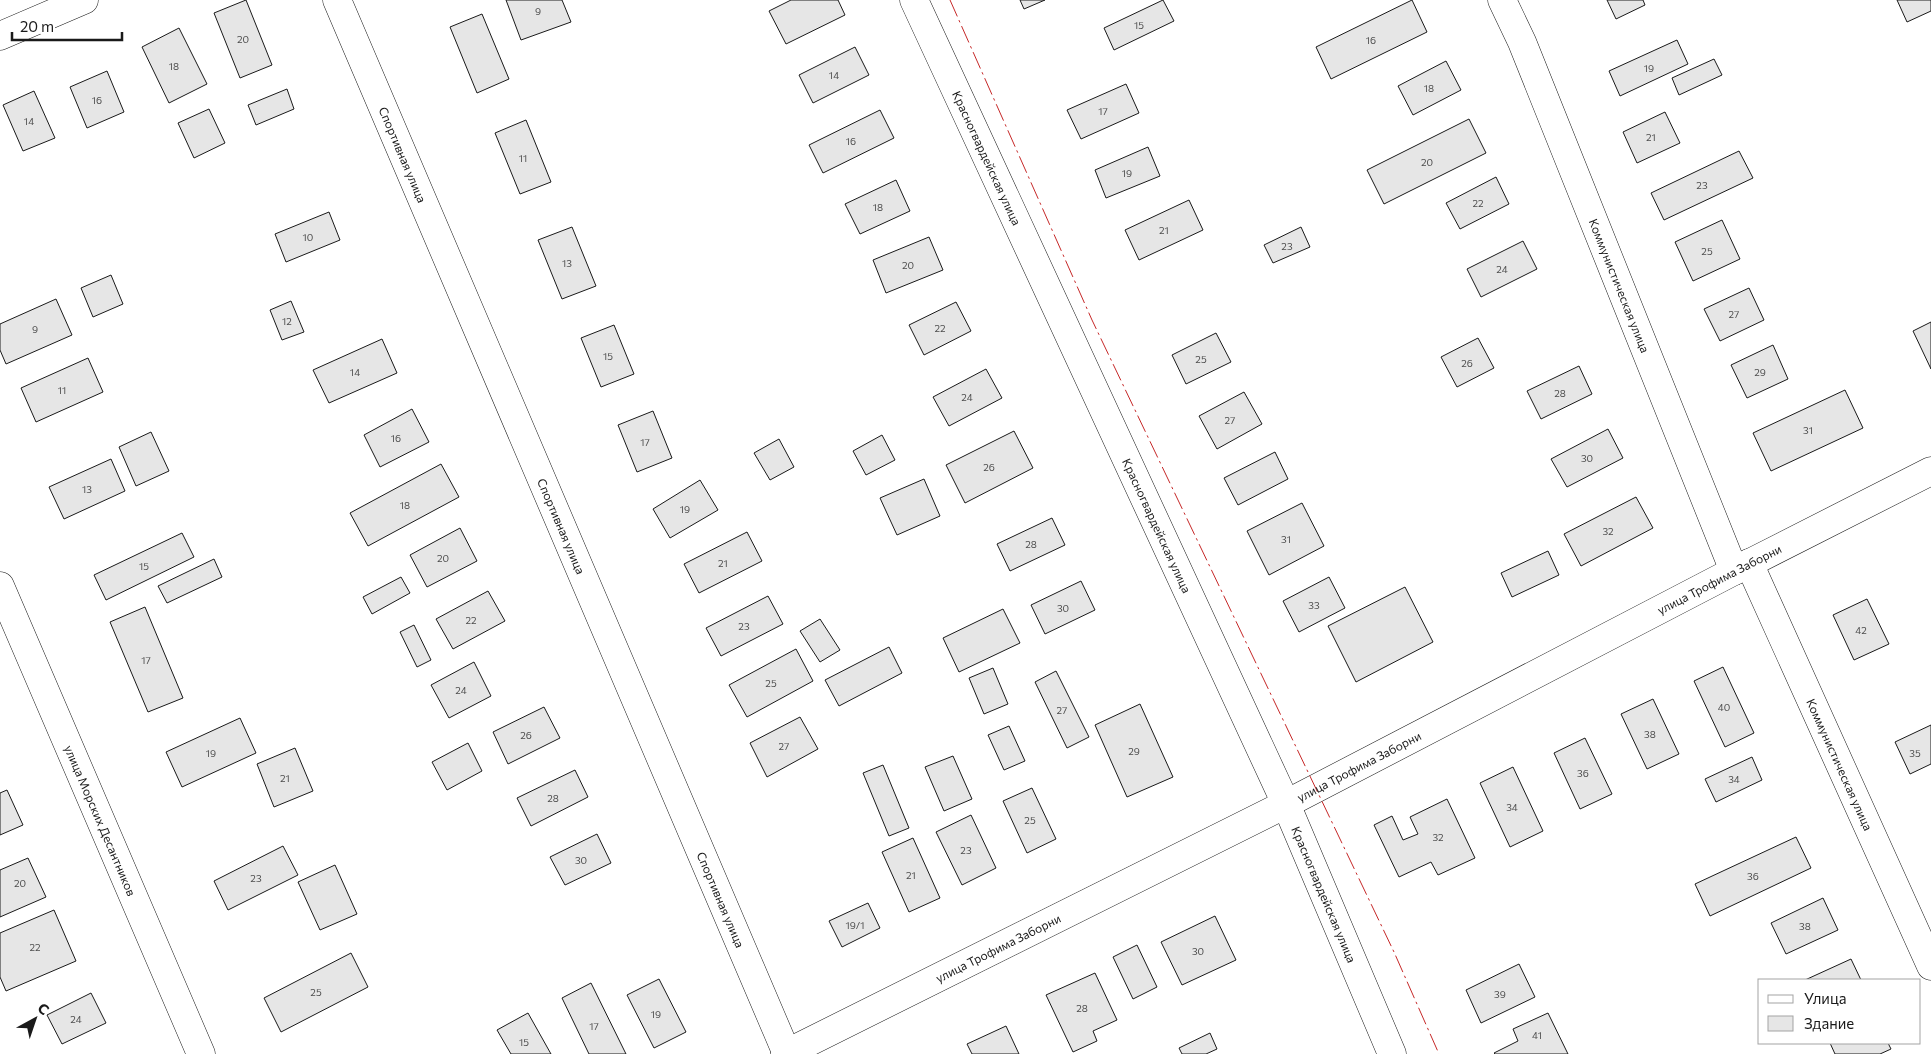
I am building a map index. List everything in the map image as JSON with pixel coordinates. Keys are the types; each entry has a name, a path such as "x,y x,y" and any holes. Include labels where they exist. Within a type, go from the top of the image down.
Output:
{"street":[{"path":"0,36 84,0"},
{"name":"Спортивная улица","path":"337,0 786,1054"},
{"name":"Красногвардейская улица","path":"914,0 1286,804 1392,1054"},
{"name":"Коммунистическая улица","path":"1502,0 1522,42 1742,567 1931,966"},
{"name":"улица Трофима Заборни","path":"786,1054 1286,804 1931,471"},
{"name":"улица Морских Десантников","path":"0,586 201,1054"}],"building":[{"path":"246,0 272,65 240,78 214,13"},
{"path":"506,0 562,0 571,22 521,40"},
{"path":"791,0 838,0 845,15 786,44 769,11"},
{"path":"1020,0 1045,0 1024,9"},
{"path":"1163,0 1174,21 1114,50 1104,28"},
{"path":"1412,0 1427,32 1331,79 1316,47"},
{"path":"1607,0 1643,0 1645,5 1616,19"},
{"path":"1897,0 1931,0 1931,11 1907,22"},
{"path":"482,14 509,79 477,93 450,27"},
{"path":"179,28 207,84 169,103 142,47"},
{"path":"1677,40 1688,64 1620,96 1609,71"},
{"path":"855,47 869,75 813,103 799,75"},
{"path":"1714,59 1722,75 1679,95 1672,78"},
{"path":"1446,61 1461,90 1413,115 1398,86"},
{"path":"107,71 124,112 87,128 70,87"},
{"path":"1126,84 1139,113 1081,139 1067,110"},
{"path":"287,89 294,109 256,125 248,105"},
{"path":"34,91 55,138 23,151 3,105"},
{"path":"209,109 225,143 194,158 178,123"},
{"path":"880,110 894,138 823,173 809,145"},
{"path":"1665,112 1680,143 1637,163 1623,132"},
{"path":"1469,119 1486,153 1384,204 1367,170"},
{"path":"526,120 551,182 520,194 495,133"},
{"path":"1148,147 1160,176 1106,198 1095,170"},
{"path":"1739,151 1753,178 1664,220 1651,193"},
{"path":"1496,177 1509,204 1460,229 1446,203"},
{"path":"896,180 910,211 860,234 845,204"},
{"path":"1189,200 1203,230 1139,260 1125,230"},
{"path":"329,212 340,240 286,262 275,234"},
{"path":"1722,220 1740,259 1693,281 1675,242"},
{"path":"572,227 596,286 562,299 538,240"},
{"path":"1301,227 1310,247 1273,263 1264,245"},
{"path":"929,237 943,270 886,293 873,260"},
{"path":"1523,241 1537,269 1481,297 1467,269"},
{"path":"111,275 123,304 93,317 81,288"},
{"path":"1749,288 1764,320 1720,341 1704,309"},
{"path":"56,299 72,335 6,364 0,350 0,324"},
{"path":"291,301 304,332 282,340 270,310"},
{"path":"956,302 971,331 924,355 909,325"},
{"path":"1931,322 1931,369 1913,331"},
{"path":"614,325 634,374 601,387 581,338"},
{"path":"1216,333 1231,362 1186,384 1172,355"},
{"path":"1478,338 1494,368 1457,387 1441,357"},
{"path":"382,339 397,373 329,403 313,370"},
{"path":"1773,345 1788,379 1747,398 1731,365"},
{"path":"88,358 103,392 36,422 21,388"},
{"path":"1579,366 1592,394 1541,419 1527,391"},
{"path":"986,369 1002,398 949,426 933,397"},
{"path":"1845,390 1863,428 1771,471 1753,433"},
{"path":"1244,392 1262,424 1217,449 1199,416"},
{"path":"412,409 429,442 380,467 364,435"},
{"path":"653,411 672,458 637,472 618,425"},
{"path":"1608,429 1623,458 1567,487 1551,459"},
{"path":"1014,431 1033,468 965,503 946,465"},
{"path":"151,432 169,471 136,486 119,447"},
{"path":"882,435 895,460 866,475 853,451"},
{"path":"779,439 794,467 770,480 754,453"},
{"path":"1275,452 1288,479 1238,505 1224,478"},
{"path":"111,459 125,491 64,519 49,487"},
{"path":"441,464 459,497 368,546 350,513"},
{"path":"924,479 940,516 897,535 880,498"},
{"path":"700,480 718,510 670,538 653,509"},
{"path":"1636,497 1653,528 1581,566 1564,534"},
{"path":"1302,503 1324,546 1269,575 1247,531"},
{"path":"1052,518 1065,545 1010,571 997,544"},
{"path":"460,528 477,561 427,587 410,555"},
{"path":"747,532 762,561 699,593 684,564"},
{"path":"182,533 194,557 106,600 94,575"},
{"path":"1548,551 1559,575 1512,597 1501,573"},
{"path":"214,559 222,577 167,603 158,586"},
{"path":"401,577 410,593 372,614 363,597"},
{"path":"1329,577 1345,608 1299,632 1283,601"},
{"path":"1081,581 1095,610 1045,634 1031,605"},
{"path":"1405,587 1433,642 1356,682 1328,626"},
{"path":"488,591 505,621 453,649 436,619"},
{"path":"768,596 783,624 721,656 706,628"},
{"path":"1867,599 1889,644 1854,660 1833,615"},
{"path":"145,607 183,698 148,712 110,622"},
{"path":"1003,609 1020,643 959,672 943,638"},
{"path":"820,619 840,650 820,662 800,631"},
{"path":"414,625 431,660 417,667 400,632"},
{"path":"889,647 902,673 839,706 825,680"},
{"path":"796,649 813,681 747,717 729,685"},
{"path":"474,662 491,696 449,718 431,685"},
{"path":"1723,667 1754,733 1725,747 1694,681"},
{"path":"993,668 1008,704 984,714 969,678"},
{"path":"1056,671 1089,737 1067,748 1035,682"},
{"path":"1653,699 1679,754 1647,769 1621,714"},
{"path":"1140,704 1173,777 1127,797 1095,725"},
{"path":"544,707 560,738 508,764 493,732"},
{"path":"800,717 818,749 767,777 750,743"},
{"path":"240,718 256,753 182,787 166,752"},
{"path":"1931,725 1931,764 1910,774 1895,742"},
{"path":"1009,726 1025,761 1004,770 988,735"},
{"path":"1585,738 1612,794 1580,809 1554,753"},
{"path":"468,743 482,771 447,790 432,762"},
{"path":"295,748 313,791 274,807 257,764"},
{"path":"953,756 972,799 944,811 925,767"},
{"path":"1752,757 1762,780 1716,802 1705,779"},
{"path":"883,765 909,828 889,836 863,773"},
{"path":"1513,767 1543,831 1510,847 1480,783"},
{"path":"575,770 588,797 531,826 517,798"},
{"path":"1032,788 1056,839 1027,853 1003,801"},
{"path":"7,790 23,825 0,835 0,793"},
{"path":"1447,799 1475,858 1438,875 1431,862 1399,877 1374,825 1392,816 1403,840 1418,834 1410,817"},
{"path":"971,815 996,868 962,885 936,832"},
{"path":"597,834 611,863 565,885 550,857"},
{"path":"1796,837 1811,868 1710,916 1695,884"},
{"path":"913,838 940,898 909,912 882,852"},
{"path":"283,846 298,875 228,910 214,881"},
{"path":"28,858 46,897 0,917 0,870"},
{"path":"335,865 357,914 320,930 298,882"},
{"path":"1823,898 1838,930 1786,954 1771,923"},
{"path":"868,903 880,928 842,947 829,921"},
{"path":"54,910 76,961 6,991 0,977 0,933"},
{"path":"1215,916 1236,960 1182,985 1161,942"},
{"path":"1137,945 1157,987 1133,999 1113,957"},
{"path":"351,953 368,987 281,1032 264,998"},
{"path":"1851,959 1861,979 1807,979"},
{"path":"1519,964 1535,997 1481,1023 1466,990"},
{"path":"1095,973 1117,1020 1093,1031 1097,1041 1073,1052 1046,995"},
{"path":"659,979 686,1032 654,1048 627,995"},
{"path":"591,983 626,1054 589,1054 562,998"},
{"path":"91,993 106,1023 62,1044 47,1015"},
{"path":"528,1013 551,1054 511,1054 497,1030"},
{"path":"1548,1013 1568,1054 1494,1053 1518,1041 1513,1029"},
{"path":"1006,1026 1019,1054 972,1054 967,1044"},
{"path":"1210,1033 1217,1049 1206,1054 1182,1054 1179,1048"},
{"path":"1830,1044 1888,1044 1891,1049 1880,1054 1835,1054"}],"power":[{"path":"950,0 1092,320 1394,952 1439,1054"}]}
